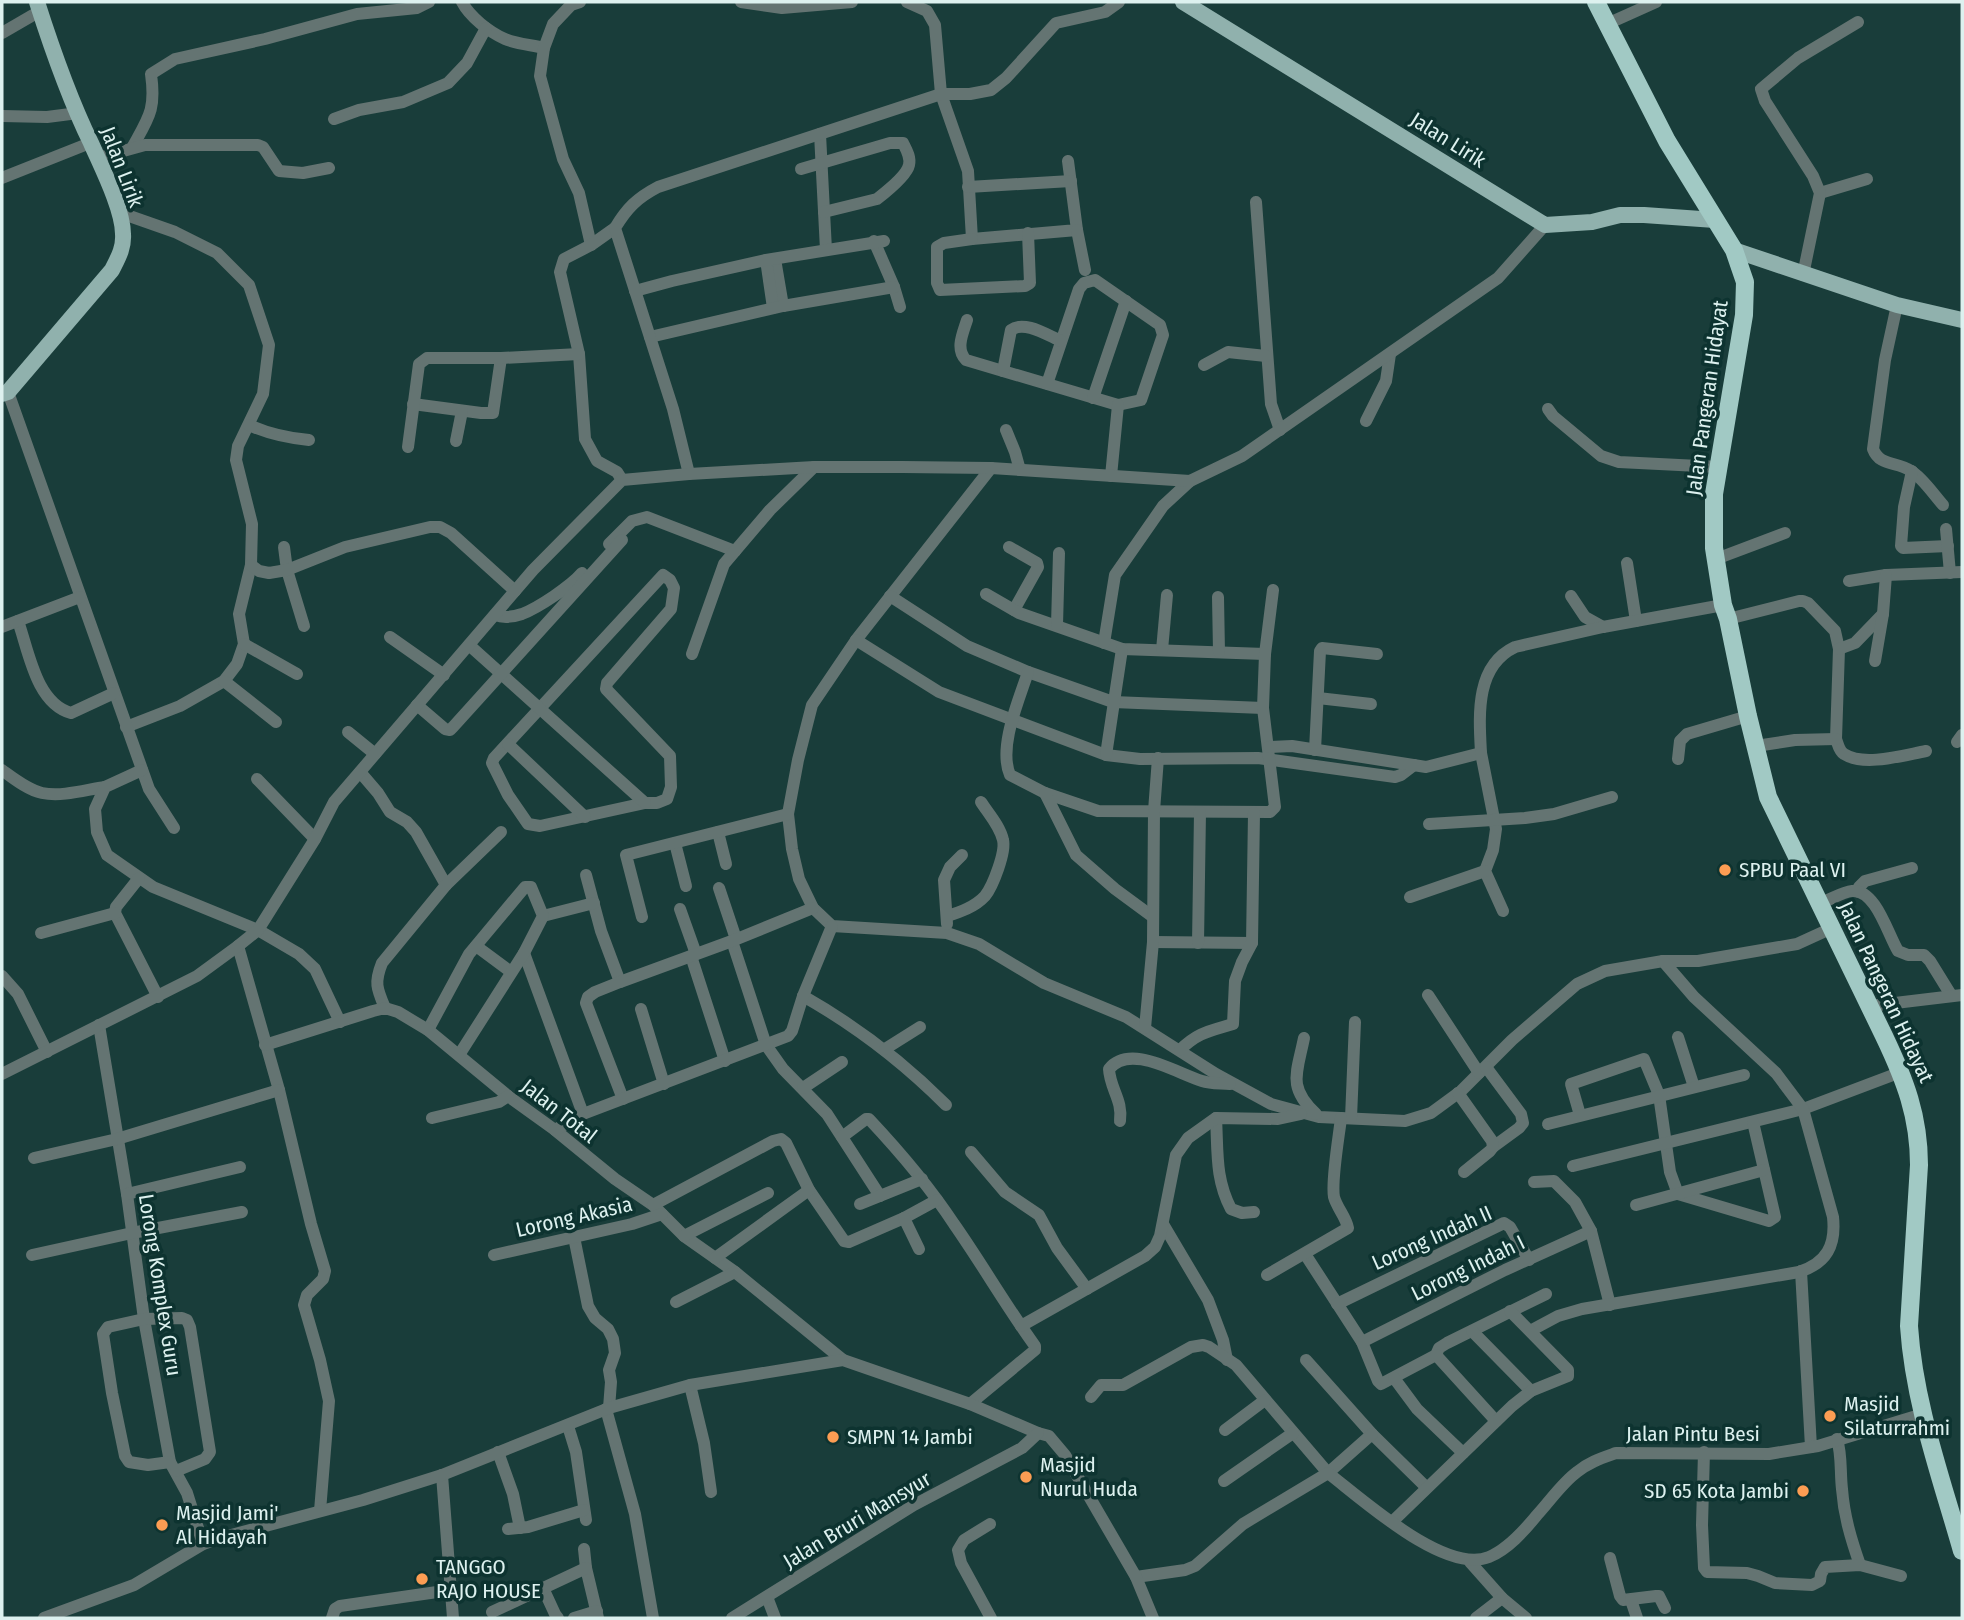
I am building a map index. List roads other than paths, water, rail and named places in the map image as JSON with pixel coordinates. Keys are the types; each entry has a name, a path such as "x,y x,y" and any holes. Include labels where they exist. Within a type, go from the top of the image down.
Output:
{"highway":[{"name":"Jalan Pangeran Hidayat","path":"1596,2 1667,141 1734,250 1745,282 1744,315 1714,494 1714,548 1748,716 1768,797 1901,1072 1915,1117 1919,1139 1919,1165 1909,1326 1913,1369 1962,1551"}],"main road":[{"name":"Jalan Lirik","path":"1183,2 1545,225"},
{"name":"Jalan Lirik","path":"5,393 112,270 122,251 123,233 118,212 38,6"},
{"path":"1545,225 1592,222 1620,215 1715,220"},
{"path":"1734,250 1898,306 1962,320"}],"street":[{"path":"132,148 150,115 153,93 151,74 176,59 357,14 417,8 429,2"},
{"path":"462,2 486,28 507,40 544,48"},
{"path":"580,2 571,5 553,24 544,48 540,76 563,159 579,193 591,245"},
{"path":"741,2 783,5 852,2"},
{"path":"907,2 927,11 935,25 941,94 967,164 972,239"},
{"path":"622,480 617,472 597,461 585,439 579,354 560,272 564,259 615,228 625,211 642,195 658,187 941,94 970,94 991,90 1006,78 1056,23 1105,12 1119,2"},
{"path":"1607,24 1656,2"},
{"path":"2,33 38,6"},
{"path":"1803,275 1820,193 1813,176 1765,101 1761,89 1798,58 1858,22"},
{"path":"334,119 359,110 403,102 448,83 467,63 486,28"},
{"path":"2,116 47,117 78,113"},
{"path":"820,134 826,250"},
{"path":"2,178 90,143"},
{"path":"802,169 890,143 903,143 909,166 877,199 824,212"},
{"path":"98,158 145,145 258,145 263,147 279,171 303,173 329,168"},
{"path":"1068,161 1085,270"},
{"path":"1820,193 1867,180"},
{"path":"968,187 1071,181"},
{"path":"1256,201 1270,404 1280,430"},
{"path":"118,212 175,232 217,253 249,285 269,345 263,394 238,446 236,460 252,524 251,565 239,614 244,644 237,664 224,681 180,706 126,727"},
{"path":"1104,643 1115,575 1163,506 1190,481 1242,456 1498,278 1545,225"},
{"path":"615,228 673,409 689,474"},
{"path":"1028,233 1030,283 1026,286 940,290 937,284 937,247 944,243 1028,233 1077,230"},
{"path":"635,292 771,259 879,241 900,307"},
{"path":"771,259 778,307"},
{"path":"967,320 959,349 965,360 1093,398 1118,405 1141,400 1163,335 1160,325 1095,280 1084,283 1079,289 1046,384"},
{"path":"650,337 778,307 894,287"},
{"path":"1093,398 1126,301"},
{"path":"1898,306 1885,360 1874,449 1881,461 1912,471 1943,505"},
{"path":"1003,371 1011,330 1016,326 1023,326 1061,341"},
{"path":"1204,365 1228,352 1266,356"},
{"path":"408,447 419,364 422,360 452,358 500,363 579,354"},
{"path":"1366,421 1386,381 1390,354"},
{"path":"414,404 490,419 500,363"},
{"path":"5,393 149,789 174,828"},
{"path":"1111,476 1118,405"},
{"path":"1548,409 1601,456 1619,462 1719,467"},
{"path":"456,442 461,415"},
{"path":"249,425 278,436 309,439"},
{"path":"1006,430 1020,470"},
{"path":"692,654 724,564 747,534 814,467"},
{"path":"2,1074 197,976 258,930 315,839 334,802 533,570 622,480 814,467 991,468 1190,481"},
{"path":"991,468 856,640 812,705 788,814 799,879 813,908 832,926 947,933 979,944 1044,983 1126,1017 1271,1104 1319,1117 1405,1121 1431,1113 1458,1093 1512,1040 1577,985 1605,971 1663,961 1698,961 1797,944 1832,928"},
{"path":"1912,471 1904,507 1901,546 1948,546"},
{"path":"495,615 503,618 522,614 568,586 620,531 632,520 639,518 651,518 735,551"},
{"path":"251,565 259,571 269,573 287,570 345,547 440,527 451,533 515,591"},
{"path":"1849,581 1886,575 1956,573 1946,529"},
{"path":"1716,559 1785,533"},
{"path":"417,705 445,729 450,730 622,540"},
{"path":"285,547 287,570 304,626"},
{"path":"1009,547 1037,563 1038,567 1014,610"},
{"path":"1057,625 1059,553"},
{"path":"1627,563 1636,621"},
{"path":"1875,661 1886,575"},
{"path":"662,576 665,576 674,588 671,609 607,684 607,689 670,756 671,787 667,799 540,826 528,824 492,763 540,708 662,576"},
{"path":"1028,672 1012,720 1006,760 1010,775 1045,793 1098,811 1270,812 1275,807 1263,708 1265,654 1273,590"},
{"path":"986,594 1014,610 1122,649 1265,654"},
{"path":"1162,650 1167,595"},
{"path":"890,596 967,646 1028,672 1113,702 1263,708"},
{"path":"1571,596 1585,617 1603,627"},
{"path":"2,627 80,597"},
{"path":"1218,597 1219,652"},
{"path":"1503,911 1485,871 1493,850 1496,829 1481,752 1478,710 1488,672 1502,653 1514,647 1636,621 1803,601 1835,631 1839,649 1836,739 1839,749 1844,754 1871,760 1926,751"},
{"path":"1839,649 1855,643 1883,614"},
{"path":"18,621 42,692 54,705 71,713 114,693"},
{"path":"390,637 444,675"},
{"path":"856,640 939,692 1106,755 1140,759 1258,758 1292,746 1426,767 1481,752"},
{"path":"244,644 296,674"},
{"path":"469,645 645,803"},
{"path":"1315,750 1320,651 1322,648 1377,654"},
{"path":"1106,755 1122,649"},
{"path":"224,681 276,722"},
{"path":"1318,698 1371,704"},
{"path":"1678,759 1680,741 1687,734 1748,716"},
{"path":"348,732 374,754"},
{"path":"1756,746 1795,740 1836,739"},
{"path":"508,744 585,817"},
{"path":"1270,753 1395,776 1401,775 1414,765"},
{"path":"1144,1028 1153,942 1154,811 1158,758"},
{"path":"2,770 40,793 65,793 105,787 142,770"},
{"path":"360,772 379,793 390,812 407,822 416,832 446,884"},
{"path":"257,779 315,839"},
{"path":"105,787 95,808 97,832 107,855 153,887 258,930 299,954 315,969 340,1022"},
{"path":"1045,793 1076,855 1153,917"},
{"path":"1429,824 1554,814 1612,797"},
{"path":"947,916 966,910 986,895 1000,864 1004,841 981,802"},
{"path":"1198,943 1200,812"},
{"path":"1180,1050 1192,1038 1233,1024 1235,981 1252,943 1254,813"},
{"path":"642,917 626,855 788,814"},
{"path":"265,1045 385,1008 376,978 382,963 446,884 500,832"},
{"path":"718,832 726,864"},
{"path":"675,843 687,886"},
{"path":"947,933 944,880 950,867 962,855"},
{"path":"1859,892 1858,887 1865,881 1912,868"},
{"path":"1410,897 1485,871"},
{"path":"586,875 601,931 620,982"},
{"path":"139,878 116,907 115,913 158,997"},
{"path":"428,1030 469,954 525,887 531,887 543,916"},
{"path":"719,888 766,1045 783,1069 827,1114 880,1196"},
{"path":"1820,903 1852,891 1859,892 1879,909 1898,951 1908,955 1924,955 1957,995"},
{"path":"459,1055 524,953 543,916 594,904"},
{"path":"623,1099 586,1003 588,997 620,982 813,908"},
{"path":"680,909 725,1061"},
{"path":"41,933 115,913"},
{"path":"555,1130 583,1114 788,1036 832,926"},
{"path":"1153,942 1252,943"},
{"path":"238,946 279,1090 325,1271 323,1279 307,1295 304,1305 329,1401 320,1511"},
{"path":"476,946 511,972"},
{"path":"524,953 583,1114"},
{"path":"1530,1331 1546,1321 1571,1312 1801,1271 1820,1262 1831,1247 1835,1233 1833,1217 1803,1109 1776,1073 1694,997 1663,961"},
{"path":"2,976 18,994 47,1052"},
{"path":"1428,995 1482,1070 1521,1114 1523,1122 1464,1172"},
{"path":"1870,1006 1957,995"},
{"path":"803,996 832,1012 885,1049 946,1105"},
{"name":"Jalan Total","path":"385,1008 398,1012 428,1030 843,1360"},
{"path":"641,1009 664,1084"},
{"path":"1267,1275 1348,1227 1333,1193 1346,1118 1355,1022"},
{"name":"Lorong Komplex Guru","path":"99,1025 127,1194 144,1319 173,1467 187,1493 203,1544"},
{"path":"885,1049 920,1027"},
{"path":"1678,1037 1695,1087"},
{"path":"1304,1038 1296,1081 1298,1093 1319,1117"},
{"path":"1120,1121 1122,1111 1109,1069 1115,1062 1125,1058 1147,1059 1205,1082 1237,1085"},
{"path":"1580,1115 1571,1084 1644,1059 1659,1095 1670,1172 1678,1194"},
{"path":"803,1088 842,1062"},
{"path":"1573,1166 1803,1109 1901,1072"},
{"path":"1548,1124 1744,1075"},
{"path":"34,1158 117,1139 279,1090"},
{"path":"1458,1093 1492,1141 1493,1147"},
{"path":"432,1118 499,1102 508,1096"},
{"path":"1021,1326 1145,1256 1155,1247 1163,1224 1176,1155 1188,1138 1216,1118 1278,1119 1304,1113"},
{"path":"1216,1118 1219,1180 1225,1196 1231,1209 1242,1213 1254,1212"},
{"path":"842,1137 869,1119 922,1179 1035,1346 1035,1350 970,1404"},
{"path":"1678,1194 1769,1222 1775,1217 1754,1122"},
{"name":"Lorong Akasia","path":"494,1255 632,1224 773,1141 781,1139 786,1143 809,1190"},
{"path":"971,1152 1004,1192 1039,1215 1057,1248 1087,1289"},
{"path":"127,1194 240,1167"},
{"path":"1636,1205 1764,1170"},
{"path":"860,1203 922,1179"},
{"path":"1534,1182 1554,1181 1574,1202 1591,1231 1610,1305"},
{"path":"715,1258 809,1190 844,1241 849,1242 937,1200"},
{"path":"684,1236 768,1193"},
{"path":"32,1255 242,1212"},
{"path":"904,1218 919,1250"},
{"name":"Lorong Indah II","path":"1337,1304 1504,1223 1510,1227 1528,1259"},
{"path":"1163,1224 1208,1300 1223,1339 1227,1360"},
{"name":"Lorong Indah I","path":"1362,1342 1528,1259 1591,1231"},
{"path":"574,1237 588,1306 613,1339 615,1353 609,1370 611,1382 607,1408 635,1514 653,1618"},
{"path":"1305,1254 1362,1342 1379,1383 1394,1378 1436,1355 1439,1348 1546,1294"},
{"path":"1801,1271 1811,1447"},
{"path":"676,1302 735,1272"},
{"path":"1392,1522 1496,1421 1531,1391 1570,1373 1510,1311"},
{"path":"182,1318 187,1320 190,1326 210,1452 205,1459 173,1467 128,1462 103,1334 108,1327 144,1319 182,1318"},
{"path":"1472,1331 1531,1391"},
{"path":"1091,1397 1101,1385 1123,1385 1191,1347 1209,1347 1243,1373 1328,1473 1427,1546 1447,1556 1470,1562 1502,1598 1526,1618"},
{"path":"1436,1355 1496,1421"},
{"path":"44,1618 134,1585 203,1544 363,1500 442,1475 607,1408 690,1385 843,1360 970,1404 1049,1436 1065,1455 1136,1577 1153,1618"},
{"path":"1306,1360 1372,1434 1426,1487"},
{"path":"1394,1378 1418,1409 1463,1453"},
{"path":"690,1385 704,1443 711,1492"},
{"path":"1225,1430 1265,1400"},
{"name":"Jalan Pintu Besi","path":"1470,1562 1489,1558 1504,1548 1521,1534 1576,1472 1593,1461 1616,1453 1769,1454 1811,1447 1923,1413"},
{"path":"498,1452 513,1494 514,1528 585,1515 576,1452 568,1426"},
{"name":"Jalan Bruri Mansyur","path":"732,1618 915,1504 1021,1448 1038,1433"},
{"path":"1224,1481 1293,1433"},
{"path":"1136,1577 1195,1566 1243,1524 1328,1473 1372,1434"},
{"path":"1837,1439 1845,1515 1860,1565"},
{"path":"1704,1452 1702,1525 1704,1568 1707,1572 1747,1573 1775,1583 1812,1585 1820,1581 1825,1567 1860,1565 1901,1576"},
{"path":"442,1475 453,1618"},
{"path":"990,1524 964,1540 958,1550 961,1563 991,1618"},
{"path":"574,1618 598,1615 584,1549"},
{"path":"1610,1558 1621,1599 1625,1601 1659,1596 1665,1608"},
{"path":"501,1612 586,1568"},
{"path":"543,1588 558,1618"},
{"path":"332,1618 335,1609 340,1606 451,1590"},
{"path":"767,1597 775,1618"},
{"path":"1476,1618 1502,1598"},
{"path":"1631,1600 1637,1618"}],"place":[{"name":"SPBU Paal VI","path":"1725,870"},
{"name":"Masjid Silaturrahmi","path":"1830,1416"},
{"name":"SMPN 14 Jambi","path":"833,1437"},
{"name":"Masjid Nurul Huda","path":"1026,1477"},
{"name":"SD 65 Kota Jambi","path":"1803,1491"},
{"name":"Masjid Jami' Al Hidayah","path":"162,1525"},
{"name":"TANGGO RAJO HOUSE","path":"422,1579"}]}
